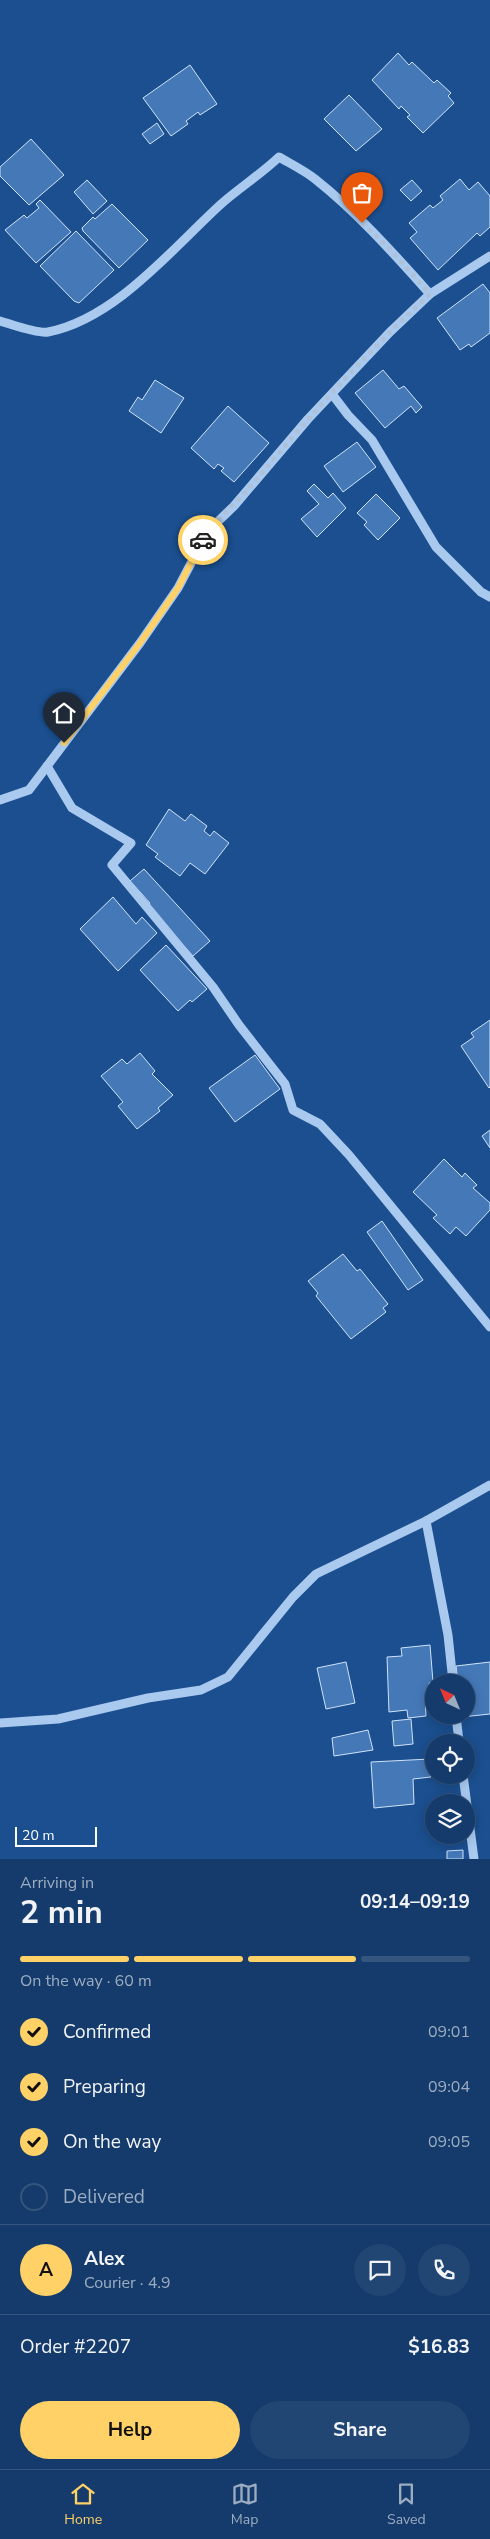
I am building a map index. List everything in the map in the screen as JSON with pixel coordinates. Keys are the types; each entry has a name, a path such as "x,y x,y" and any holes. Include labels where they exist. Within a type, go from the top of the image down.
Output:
{"street":[{"path":"0,321 46,333 74,324 101,309 134,286 222,203 279,157 314,178 335,196 389,248 430,294"},
{"path":"0,800 29,790 140,643 178,588 208,532 234,506 308,418 390,332 430,294 490,256"},
{"path":"332,394 348,415 372,440 436,547 482,592 490,597"},
{"path":"47,766 72,808 131,843 112,865 214,987 239,1025 285,1084 293,1110 320,1124 350,1155 490,1327"},
{"path":"0,1723 58,1719 148,1698 201,1690 228,1678 293,1597 316,1574 426,1521 490,1485"},
{"path":"426,1521 448,1635 452,1674"},
{"path":"464,1784 474,1859"}],"building":[{"path":"398,53 409,65 412,62 434,83 437,80 451,93 448,96 454,103 423,133 407,117 410,115 401,106 399,109 372,80"},
{"path":"190,65 217,104 200,115 198,112 186,121 188,124 171,136 143,98"},
{"path":"349,95 382,129 356,151 324,119"},
{"path":"157,123 164,134 150,144 142,134"},
{"path":"31,139 64,175 29,205 0,176 0,167"},
{"path":"460,179 469,190 478,182 490,196 490,227 480,236 477,233 438,270 410,238 417,232 409,223 430,205 433,208 443,200 440,196"},
{"path":"87,180 107,201 93,214 74,192"},
{"path":"412,180 422,191 411,201 400,190"},
{"path":"40,200 71,232 36,263 5,230 24,215 27,218 39,208 36,204"},
{"path":"112,204 148,240 119,268 82,228 93,217 95,219"},
{"path":"76,231 114,270 79,303 74,301 40,266"},
{"path":"483,284 490,293 490,333 471,347 469,344 460,350 437,318"},
{"path":"383,370 399,389 404,386 422,407 416,413 411,406 385,428 355,393"},
{"path":"155,380 184,398 161,433 129,411 138,397 142,400"},
{"path":"228,406 269,443 234,482 221,471 224,468 218,464 214,469 191,448"},
{"path":"357,442 376,467 343,492 324,466"},
{"path":"314,484 328,498 333,493 346,508 317,537 301,519 319,504 307,491"},
{"path":"376,494 400,518 378,540 364,525 367,522 357,513"},
{"path":"169,809 185,821 191,814 207,826 204,831 210,836 214,831 229,843 205,874 190,863 180,876 155,857 158,854 146,845"},
{"path":"144,869 210,941 193,956 147,906 150,903 130,881"},
{"path":"113,897 136,924 142,917 157,933 118,971 80,929"},
{"path":"166,945 207,989 192,1002 190,1000 178,1011 140,970"},
{"path":"490,1020 489,1088 461,1046 474,1037 471,1033"},
{"path":"140,1053 155,1071 152,1074 173,1095 158,1108 160,1111 137,1129 118,1106 123,1102 101,1076 122,1059 127,1064"},
{"path":"255,1055 280,1089 235,1122 209,1088"},
{"path":"490,1130 490,1148 482,1136"},
{"path":"444,1159 462,1177 465,1173 477,1185 473,1188 490,1203 490,1210 466,1236 456,1227 450,1234 433,1218 437,1215 413,1192"},
{"path":"382,1221 423,1280 408,1290 367,1232"},
{"path":"343,1254 357,1271 360,1269 388,1304 383,1308 386,1312 351,1339 316,1296 318,1293 308,1281"},
{"path":"430,1645 432,1674 425,1674 425,1716 408,1718 407,1710 389,1712 387,1657 402,1656 401,1648"},
{"path":"346,1662 355,1703 326,1709 317,1668"},
{"path":"490,1662 490,1714 475,1716 475,1674 457,1674 456,1666"},
{"path":"411,1719 413,1744 394,1746 392,1721"},
{"path":"368,1730 373,1750 334,1756 332,1738"},
{"path":"425,1759 425,1778 413,1779 414,1804 374,1808 371,1762"},
{"path":"463,1850 463,1859 447,1859 447,1851"}],"way so far":[{"path":"203,540 308,418 390,332 430,294 389,248 362,223"}],"route":[{"path":"64,743 106,685 140,643 178,588 203,540"}]}
